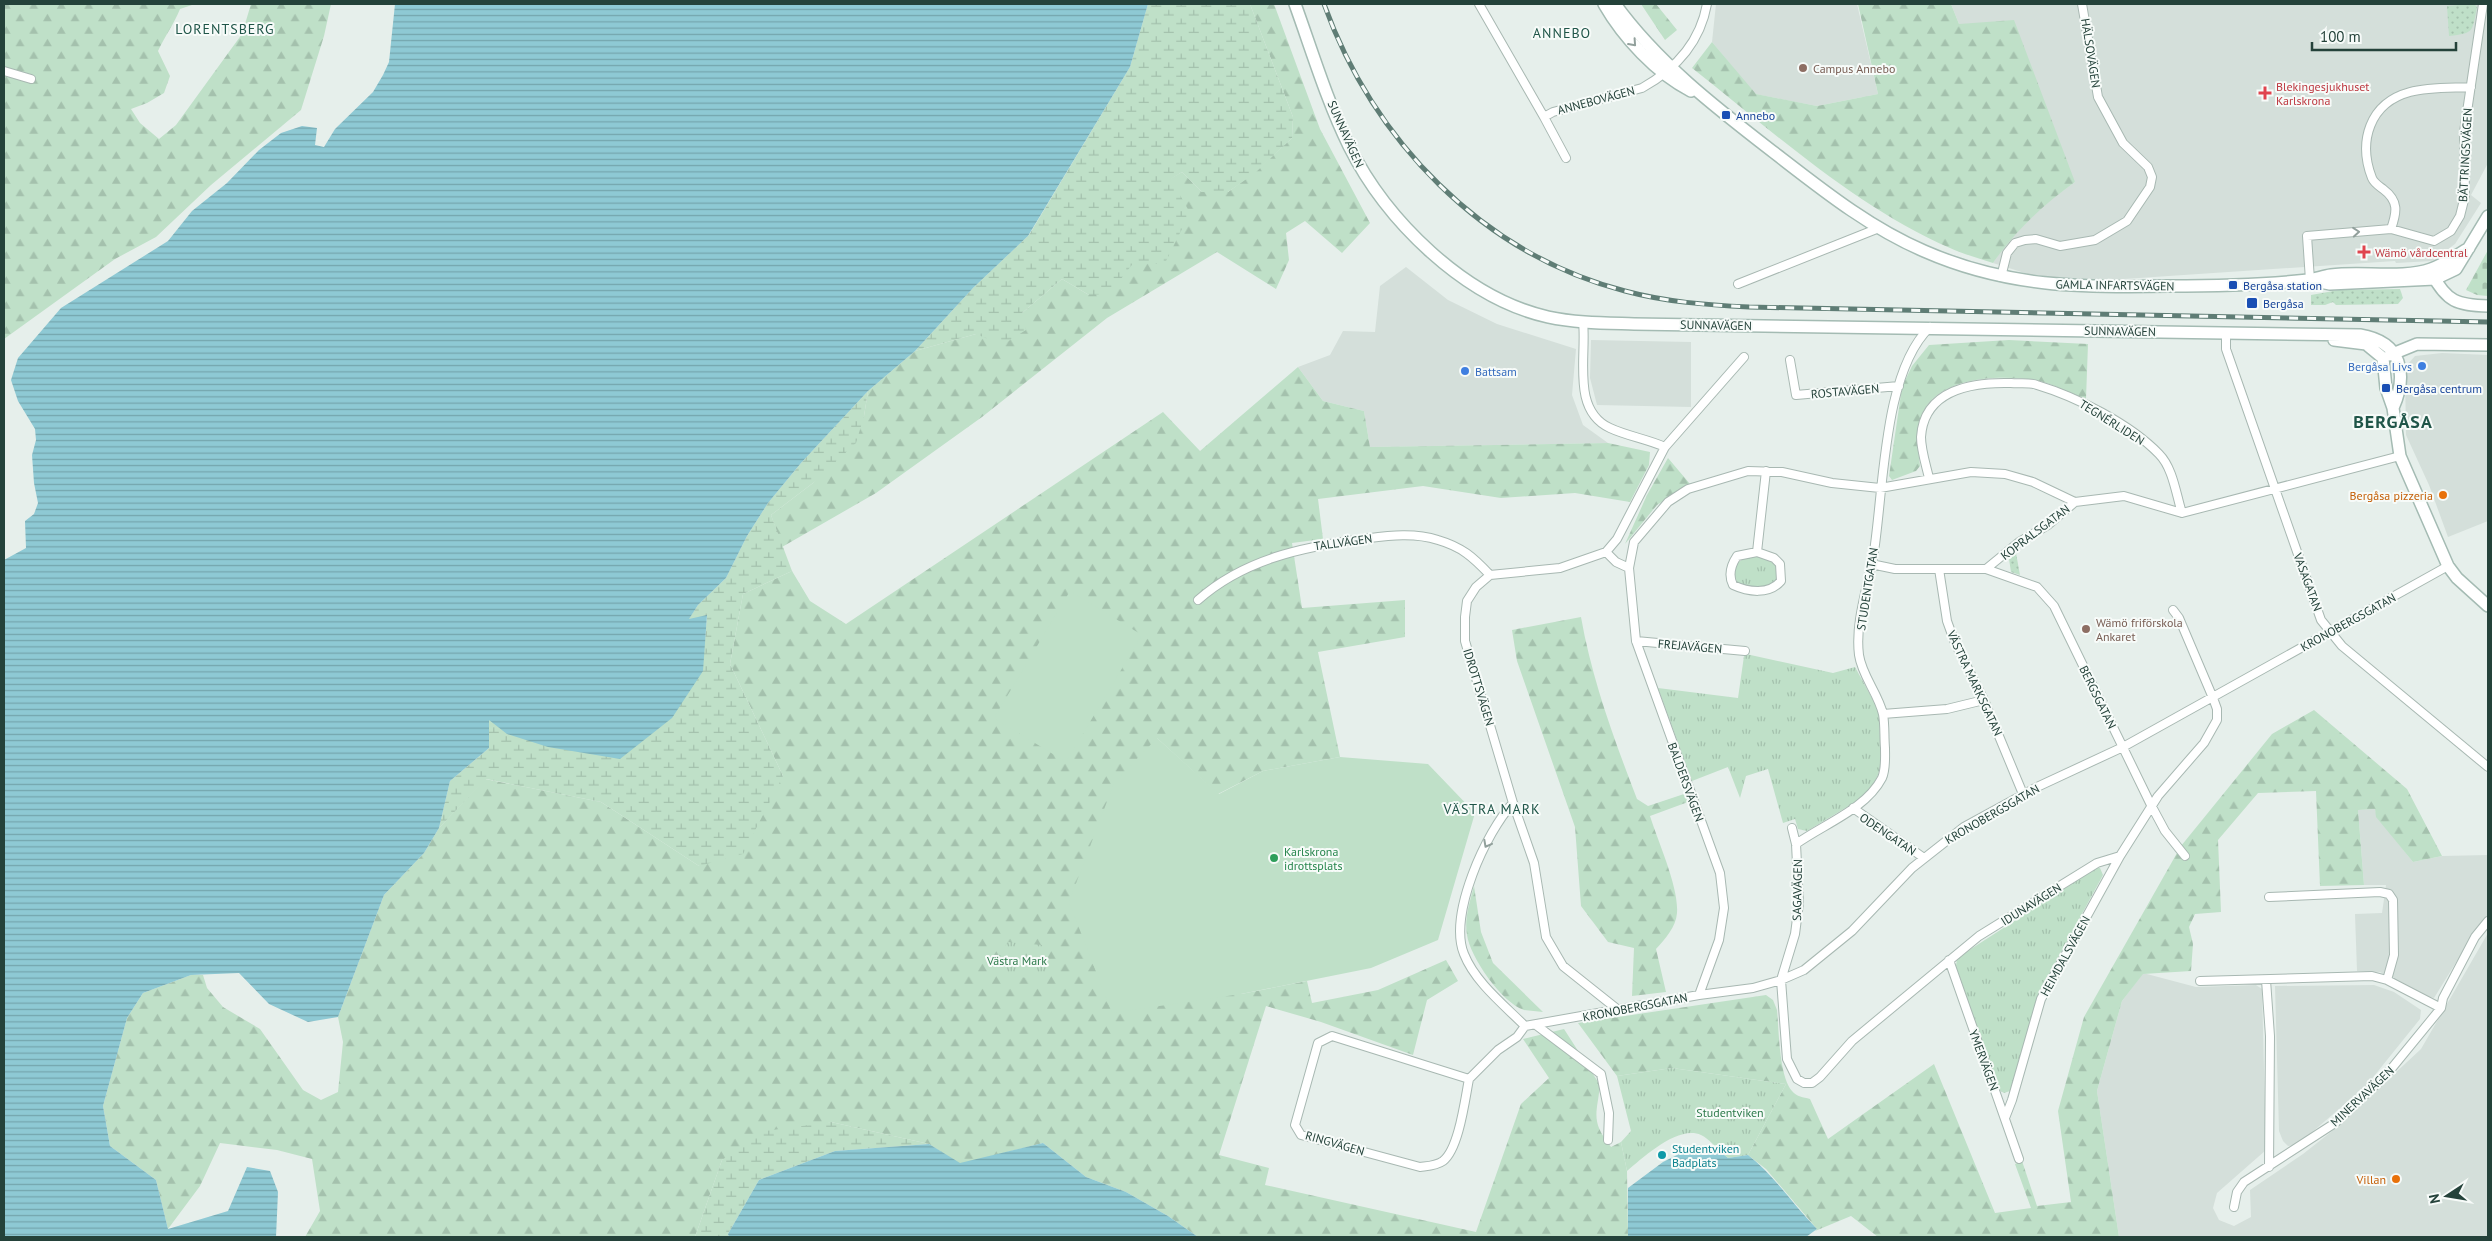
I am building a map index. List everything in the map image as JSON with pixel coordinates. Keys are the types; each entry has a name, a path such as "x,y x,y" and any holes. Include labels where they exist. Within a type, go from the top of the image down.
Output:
{"street":[{"name":"SUNNAVÄGEN","path":"1295,4 1348,144 1364,175 1402,224 1452,269 1483,290 1514,306 1538,314 1583,322 2306,335 2332,333 2360,335 2379,340 2392,350"},
{"name":"ANNEBOVÄGEN","path":"1479,4 1566,158"},
{"name":"GAMLA INFARTSVÄGEN","path":"1604,4 1632,43 1668,70"},
{"name":"GAMLA INFARTSVÄGEN","path":"1615,4 1681,86 1703,97 1824,191 1880,228 1944,260 2001,277 2087,288 2226,286 2310,280 2330,275 2432,274"},
{"name":"ANNEBOVÄGEN","path":"1544,117 1553,112 1642,88 1668,70 1692,46 1701,29 1707,4"},
{"name":"HÄLSOVÄGEN","path":"2001,277 2007,252 2015,244 2025,240 2036,239 2060,246 2095,240 2127,221 2150,187 2152,177 2148,167 2123,144 2098,97 2082,4"},
{"name":"BÄTTRINGSVÄGEN","path":"2310,280 2307,236 2391,229 2434,241 2451,231 2460,216 2464,196 2464,132 2483,4"},
{"path":"4,71 30,78"},
{"path":"2391,229 2396,213 2392,196 2373,181 2365,142 2370,126 2378,112 2392,100 2410,92 2471,86"},
{"path":"2488,216 2456,269 2432,274 2441,290 2452,300 2488,306"},
{"path":"1738,284 1880,228"},
{"name":"GAMLA INFARTSVÄGEN","path":"2310,280 2330,284 2393,282 2432,274"},
{"path":"1583,322 1585,352 1583,374 1587,402 1592,413 1601,423 1612,429 1645,438 1665,446"},
{"name":"STUDENTGATAN","path":"1796,844 1818,828 1854,808 1876,788 1883,776 1885,760 1883,714 1862,667 1859,654 1861,619 1872,564 1880,488 1899,386 1910,353 1921,336 1930,327"},
{"name":"VASAGATAN","path":"2226,333 2226,349 2274,490 2322,620 2329,633 2342,646 2488,767"},
{"name":"SUNNAVÄGEN","path":"2306,335 2366,344 2383,358"},
{"path":"2488,345 2417,344 2392,350 2383,358 2386,388 2392,408 2400,456 2448,566 2457,578 2488,606"},
{"path":"2392,350 2398,360 2400,392 2392,408"},
{"path":"1490,575 1560,568 1606,552 1617,539 1665,446 1744,357"},
{"name":"ROSTAVÄGEN","path":"1790,360 1796,395 1899,386"},
{"name":"TEGNÉRLIDEN","path":"1929,478 1921,437 1926,417 1935,402 1950,392 1971,385 2035,384 2085,403 2138,437 2160,454 2168,468 2182,513"},
{"path":"2182,513 2400,456"},
{"name":"BALDERSVÄGEN","path":"1699,995 1720,940 1724,908 1720,873 1636,641 1629,568 1634,542 1668,502 1688,489 1748,470 1782,472 1832,484 1880,488 1971,472 2005,474 2033,482 2075,502"},
{"path":"1757,552 1766,471"},
{"name":"KOPRALSGATAN","path":"1986,569 2018,542 2048,525 2075,502 2124,496 2182,513"},
{"name":"TALLVÄGEN","path":"1198,600 1214,586 1269,558 1310,546 1387,536 1411,535 1437,540 1469,553 1490,575"},
{"path":"1606,552 1616,562 1629,568"},
{"path":"1757,552 1774,558 1780,564 1781,581 1774,588 1766,591 1742,589 1732,585 1730,570 1737,556 1757,552"},
{"path":"1872,564 1895,569 1986,569"},
{"name":"KRONOBERGSGATAN","path":"1536,1025 1617,1009 1752,988 1781,980 1804,970 1852,931 1924,858 1964,828 2023,794 2123,747 2448,566"},
{"name":"VÄSTRA MARKSGATAN","path":"1939,569 1947,621 1954,643 1984,700 2023,794"},
{"name":"BERGSGATAN","path":"1986,569 2037,587 2054,606 2151,806 2166,831 2185,856"},
{"name":"IDROTTSVÄGEN","path":"1490,575 1476,587 1467,601 1465,640 1513,803 1534,863 1546,937 1563,966 1617,1009"},
{"path":"2120,856 2151,806 2209,736 2217,720 2217,709 2213,698 2179,618 2173,610"},
{"name":"FREJAVÄGEN","path":"1636,641 1745,651"},
{"path":"1883,714 1947,709 1984,700"},
{"path":"1513,803 1504,812 1476,865 1465,896 1461,928 1463,953 1485,985 1525,1026 1536,1025 1601,1074 1609,1113 1608,1140"},
{"name":"ODENGATAN","path":"1854,808 1924,858"},
{"name":"SAGAVÄGEN","path":"1781,980 1796,934 1799,903 1796,844 1792,828"},
{"name":"IDUNAVÄGEN","path":"1781,980 1787,1059 1796,1079 1804,1084 1812,1083 1820,1077 1852,1041 1980,936 2097,863 2120,856"},
{"name":"HEIMDALSVÄGEN","path":"2004,1118 2012,1100 2041,999 2120,856"},
{"path":"2269,897 2380,892 2389,894 2393,900 2394,954 2387,980"},
{"name":"MINERVAVÄGEN","path":"2234,1207 2237,1192 2244,1182 2335,1123 2387,1074 2441,1008 2443,998 2471,946 2488,921"},
{"name":"YMERVÄGEN","path":"1949,960 2019,1159"},
{"path":"2200,982 2372,976 2387,980 2441,1008"},
{"path":"2266,980 2270,1036 2269,1166"},
{"name":"RINGVÄGEN","path":"1470,1079 1332,1036 1318,1043 1295,1125 1301,1135 1420,1167 1432,1166 1443,1160 1452,1150 1470,1079 1498,1050 1517,1037 1525,1026"}],"shaded area":[{"name":"Campus Annebo","path":"1716,4 1857,4 1878,94 1817,106 1755,94 1712,42"},
{"name":"Blekingesjukhuset Karlskrona","path":"1951,4 2488,4 2488,163 2471,195 2481,203 2455,244 2432,261 2396,263 2395,261 2109,280 2066,279 2031,275 1993,263 2009,239 2046,203 2075,182 1959,24"},
{"path":"1406,267 1448,300 1497,324 1576,349 1572,395 1583,425 1608,443 1370,447 1364,411 1323,401 1298,367 1330,355 1343,331 1375,332 1380,286"},
{"path":"1591,340 1691,342 1691,407 1597,405 1590,378"},
{"path":"2442,353 2488,355 2488,521 2448,537 2429,485 2406,435 2405,371 2408,364 2415,356"},
{"path":"2375,809 2377,817 2413,862 2442,856 2488,855 2488,917 2468,943 2434,998 2421,995 2380,972 2357,971 2355,914 2382,913 2386,885 2364,885 2358,810"},
{"path":"2488,933 2488,1237 2119,1237 2097,1091 2122,1001 2143,973 2196,987 2256,985 2262,989 2266,1150 2217,1193 2213,1208 2219,1220 2234,1226 2251,1217 2250,1190 2303,1154 2336,1128 2421,1049"},
{"path":"2374,985 2394,992 2421,1010 2420,1019 2366,1086 2297,1145 2288,1146 2283,1141 2279,1131 2275,986"}],"green space":[{"path":"4,4 195,4 180,9 158,51 170,76 164,93 147,103 131,109 140,123 159,139 176,125 242,34 251,4 331,4 324,36 301,110 211,185 156,237 115,259 4,339"},
{"path":"1148,4 1250,4 1293,117 1292,138 1255,173 1228,192 1202,192 1182,172 1171,179 1190,213 1164,265 1135,261 1109,294 1089,295 1062,279 1022,313 1026,330 1002,345 976,334 915,351 973,288 1029,235 1130,67"},
{"path":"1250,4 1274,4 1320,129 1370,223 1342,253 1305,221 1286,233 1289,260 1276,289 1217,252 1107,318 982,417 876,493 782,547 771,515 813,483 864,416 868,391 915,351 976,334 1022,313 1062,279 1089,295 1170,179 1182,172 1202,192 1228,192 1255,172 1292,138 1293,117"},
{"path":"1641,4 1656,4 1677,30 1665,40"},
{"path":"1858,4 1951,4 1959,24 2014,20 2075,182 2031,219 1993,263 1950,248 1915,231 1848,190 1784,142 1692,68 1712,42 1756,94 1817,106 1878,94"},
{"path":"2474,4 2477,7 2471,30 2464,34 2449,36 2447,6"},
{"path":"2488,250 2488,296 2477,295 2466,290"},
{"path":"2400,289 2403,298 2398,304 2336,305 2333,302 2325,305 2311,305 2311,295 2339,290"},
{"path":"2009,340 2088,344 2086,399 2048,383 2021,378 1989,378 1957,385 1943,391 1932,400 1920,418 1918,445 1920,466 1916,471 1892,480 1889,476 1902,387 1912,366 1929,345"},
{"path":"1298,367 1323,401 1364,411 1370,447 1608,443 1650,452 1649,465 1630,502 1575,493 1501,498 1423,486 1318,499 1323,539 1292,543 1302,608 1405,600 1405,637 1318,652 1340,757 1263,771 1218,794 1157,738 1241,994 1307,981 1312,1003 1378,990 1446,960 1458,981 1427,1000 1413,1055 1321,1022 1266,1006 1219,1155 1269,1168 1265,1185 1476,1232 1521,1104 1549,1078 1523,1039 1564,1029 1600,1085 1596,1117 1604,1138 1611,1147 1621,1142 1627,1171 1628,1237 1198,1237 1168,1216 1126,1192 1086,1177 1043,1143 960,1164 929,1144 831,1122 722,1160 695,1237 305,1237 320,1211 312,1159 277,1150 220,1143 200,1186 168,1229 156,1180 110,1146 103,1106 127,1018 143,993 191,975 203,975 207,988 223,1007 260,1029 303,1090 321,1100 338,1092 343,1042 338,1017 384,895 424,853 439,828 485,779 601,802 699,866 783,776 730,664 743,594 792,571 810,601 846,624 1163,412 1200,451"},
{"path":"868,391 864,416 856,443 813,483 771,515 792,571 743,594 730,664 783,776 743,854 699,866 601,802 486,779 439,828 450,781 489,748 489,719 705,640 707,616 688,620 698,605 726,578 747,536 768,503 801,463"},
{"path":"1668,458 1690,484 1657,505 1625,544 1647,495"},
{"path":"2016,553 2020,575 2011,572 2009,559"},
{"path":"1757,555 1775,563 1779,570 1776,582 1766,588 1738,584 1733,573 1737,565 1745,558"},
{"path":"1070,591 1142,635 1066,762 994,718"},
{"path":"1581,617 1597,686 1637,799 1648,806 1684,794 1688,802 1650,816 1667,864 1677,902 1675,923 1670,933 1656,949 1666,992 1632,996 1634,948 1608,942 1581,906 1575,827 1517,661 1512,630"},
{"path":"1746,654 1833,673 1855,667 1879,711 1881,763 1878,775 1870,790 1852,804 1807,831 1798,829 1795,819 1783,823 1768,769 1746,776 1740,798 1728,767 1692,781 1658,688 1738,698 1744,656"},
{"path":"2314,710 2407,789 2442,856 2413,862 2376,817 2375,809 2358,810 2364,885 2320,886 2316,791 2258,793 2218,840 2221,912 2195,914 2189,927 2193,944 2191,971 2143,974 2122,1001 2097,1091 2119,1237 1878,1237 1851,1216 1815,1231 1817,1229 1766,1169 1748,1155 1786,1084 1672,1068 1617,1076 1578,1023 1766,995 1773,1000 1777,1010 1780,1052 1784,1075 1792,1091 1810,1099 1828,1139 1934,1064 1995,1213 2031,1208 2015,1164 2022,1161 2037,1206 2071,1202 2058,1111 2084,1017 2181,846 2272,734"},
{"name":"Karlskrona idrottsplats","path":"1157,738 1219,794 1263,771 1340,757 1428,764 1475,813 1438,940 1371,968 1241,994 1112,1013 1069,902 1114,783"},
{"path":"2096,868 2100,868 2103,875 2038,995 2010,1091 2004,1093 1999,1090 1956,966 1957,958"},
{"path":"1474,886 1481,932 1493,963 1543,1012 1524,1010 1515,1006 1488,978 1474,955 1469,944 1466,923"},
{"name":"Västra Mark","path":"1008,942 1042,945 1050,970 1042,979 997,975 993,963"},
{"name":"Studentviken","path":"1672,1068 1786,1084 1748,1155 1728,1158 1701,1135 1692,1133 1682,1134 1662,1144 1627,1171 1621,1142 1631,1131 1617,1076"},
{"path":"831,1122 929,1144 835,1151 759,1180 728,1234 729,1237 695,1237 722,1160 765,1131"}],"water":[{"path":"395,4 1148,4 1130,67 1028,236 973,288 915,351 868,391 801,463 768,503 747,536 726,578 698,605 689,619 707,615 703,671 672,718 620,759 548,747 507,734 489,720 489,748 450,781 439,828 424,853 384,895 338,1017 308,1022 269,1004 239,973 191,975 143,993 127,1018 103,1106 110,1146 156,1180 168,1229 228,1211 247,1167 270,1171 278,1192 276,1237 4,1237 4,560 26,548 25,521 34,514 38,503 32,455 36,440 35,429 18,401 11,380 18,358 61,308 168,241 192,211 227,183 259,150 281,133 302,126 317,128 315,145 324,147 335,129 373,92 383,75 389,62"},
{"path":"1043,1143 1086,1177 1126,1192 1168,1216 1198,1237 729,1237 728,1234 759,1180 835,1151 929,1144 960,1163"},
{"path":"1697,1145 1714,1147 1728,1158 1748,1155 1767,1172 1817,1229 1806,1237 1628,1237 1628,1188 1663,1162"}],"railway":[{"path":"1324,4 1345,54 1372,101 1403,145 1439,185 1480,220 1525,250 1573,274 1625,291 1656,298 1749,307 2488,322"}],"place":[{"name":"Campus Annebo","path":"1803,68"},
{"name":"Blekingesjukhuset Karlskrona","path":"2265,93"},
{"name":"Annebo","path":"1726,115"},
{"name":"Wämö vårdcentral","path":"2364,252"},
{"name":"Bergåsa station","path":"2233,285"},
{"name":"Bergåsa","path":"2252,303"},
{"name":"Bergåsa Livs","path":"2422,366"},
{"name":"Battsam","path":"1465,371"},
{"name":"Bergåsa centrum","path":"2386,388"},
{"name":"Bergåsa pizzeria","path":"2443,495"},
{"name":"Wämö friförskola Ankaret","path":"2086,629"},
{"name":"Karlskrona idrottsplats","path":"1274,858"},
{"name":"Studentviken Badplats","path":"1662,1155"},
{"name":"Villan","path":"2396,1179"}],"district":[{"name":"LORENTSBERG","path":"225,29"},
{"name":"ANNEBO","path":"1562,33"},
{"name":"BERGÅSA","path":"2393,421"},
{"name":"VÄSTRA MARK","path":"1492,809"}]}
